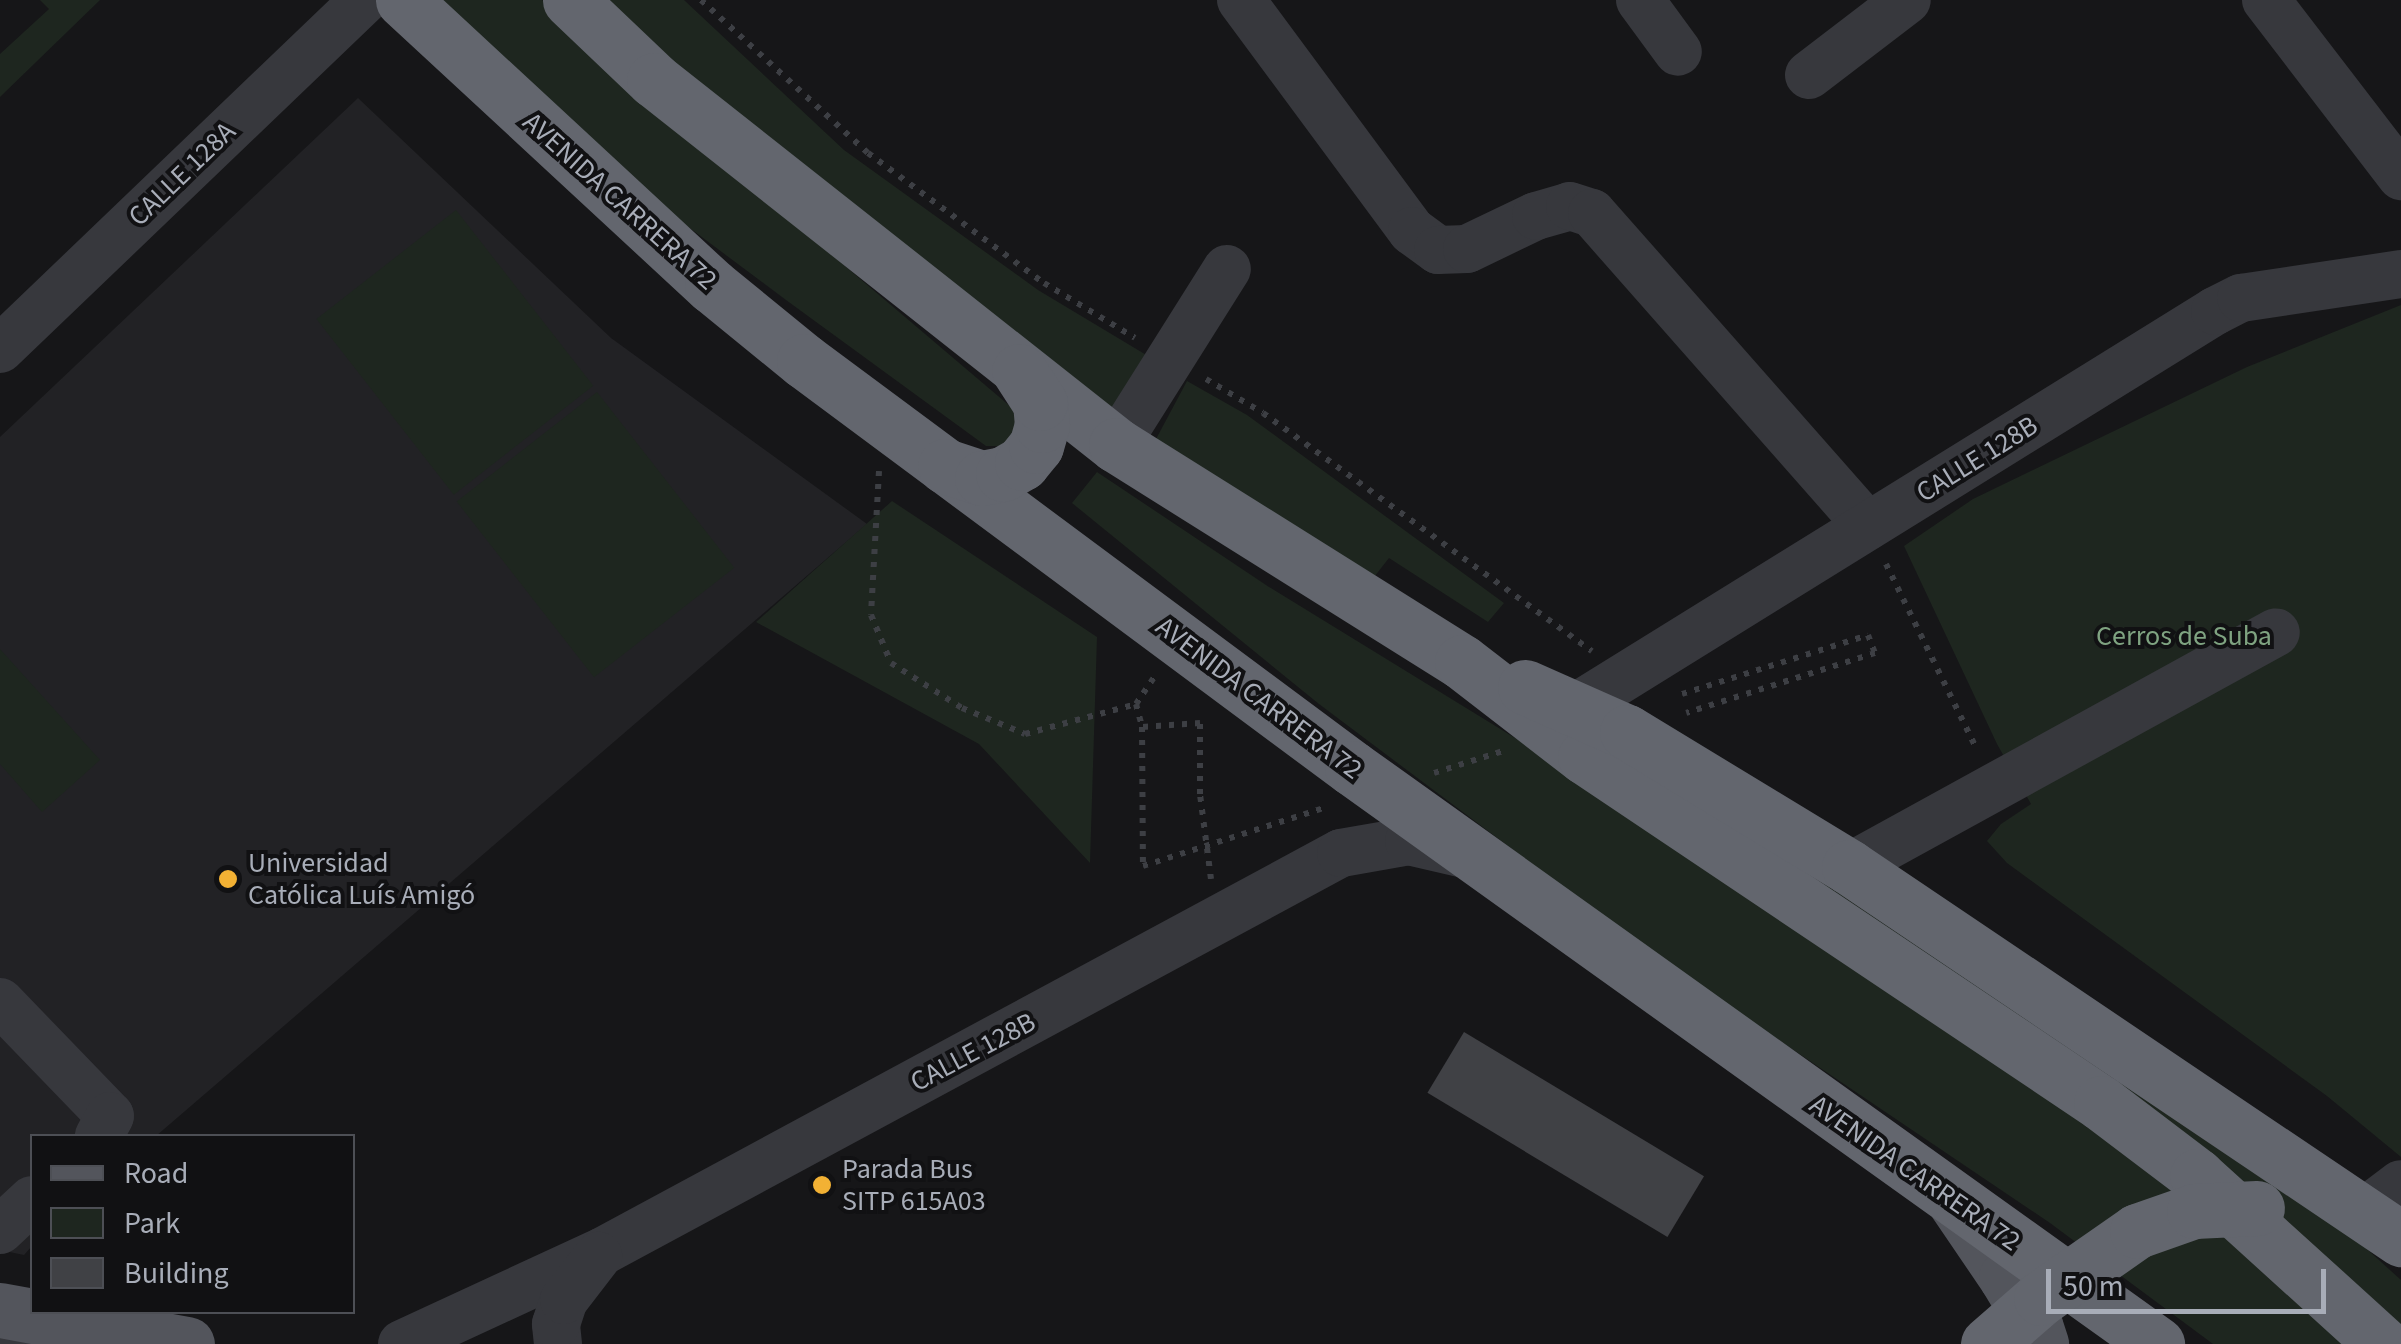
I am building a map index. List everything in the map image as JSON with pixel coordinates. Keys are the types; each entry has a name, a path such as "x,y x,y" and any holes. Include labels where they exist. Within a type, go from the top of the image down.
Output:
{"highway":[{"name":"AVENIDA CARRERA 72","path":"402,0 712,286 946,466 1340,787 1474,856 2157,1344"},
{"path":"570,0 654,80 1116,444 1462,662 1585,756 2101,1103 2196,1176 2382,1344"},
{"path":"946,466 982,478 1004,474 1029,455 1042,426 1040,404 1019,371"},
{"path":"1462,662 1627,732 1849,866 2388,1212"},
{"path":"1988,1344 2041,1298 2137,1231 2194,1211 2246,1206 2300,1214 2368,1242 2401,1266"}],"main road":[{"path":"1955,1202 2006,1276 2041,1344"},
{"path":"0,1310 187,1344"}],"street":[{"name":"CALLE 128A","path":"0,349 364,0"},
{"path":"1241,0 1412,231 1438,250 1467,249 1536,216 1570,206 1592,213 1868,526"},
{"path":"1640,0 1678,52"},
{"path":"1809,75 1907,0"},
{"path":"2266,0 2401,176"},
{"path":"1116,444 1227,269"},
{"name":"CALLE 128B","path":"1576,708 1646,688 1868,526 2241,298 2401,274"},
{"path":"1849,866 2276,632"},
{"path":"1340,787 1362,806 1342,852"},
{"name":"CALLE 128B","path":"402,1344 603,1251 1342,852 1409,841 1474,856"},
{"path":"0,1002 110,1116 100,1134"},
{"path":"0,1230 30,1202"},
{"name":"CALLE 128B","path":"558,1344 556,1324 564,1300 577,1278 603,1251"},
{"path":"0,1340 21,1344"}],"path":[{"path":"701,0 868,153 1044,283 1263,413 1700,725"},
{"path":"880,466 871,615 891,664 962,708 1025,734 1136,704 1164,662"},
{"path":"1868,526 1994,786"},
{"path":"1646,688 1868,636 1875,653 1684,714"},
{"path":"1136,704 1142,727 1142,866 1340,787"},
{"path":"1142,727 1200,723 1200,794 1217,920"},
{"path":"1422,777 1514,748"}],"shaded area":[{"name":"Universidad Católica Luís Amigó","path":"358,98 611,338 867,524 158,1134 30,1134 30,1248 24,1255 0,1250 0,437"}],"green space":[{"path":"40,0 100,0 0,97 0,54 49,9"},
{"path":"441,0 542,0 613,69 1011,407 1017,420 1017,434 999,446 986,446 671,214"},
{"path":"608,0 684,0 844,150 1038,290 1148,356 1109,412 780,160"},
{"path":"456,210 593,386 454,495 317,319"},
{"name":"Cerros de Suba","path":"2401,305 2401,1157 2327,1096 2007,863 1987,841 2001,824 2031,804 1997,744 1904,546 1973,499 2247,367"},
{"path":"1187,381 1247,415 1504,603 1488,622 1389,558 1371,581 1156,439"},
{"path":"597,392 734,568 594,677 457,502"},
{"path":"1097,472 1269,587 1655,824 1989,1051 2168,1186 2345,1344 2213,1344 2050,1223 1657,958 1319,704 1072,503"},
{"path":"892,501 1097,637 1090,863 979,744 756,622"},
{"path":"0,649 100,760 42,812 0,764"},
{"path":"1687,785 2305,1193 2401,1280 2401,1334 1680,795"}],"building":[{"path":"1464,1032 1704,1176 1667,1237 1427,1093"}],"place":[{"name":"Universidad Católica Luís Amigó","path":"228,879"},
{"name":"Parada Bus SITP 615A03","path":"822,1185"}]}
